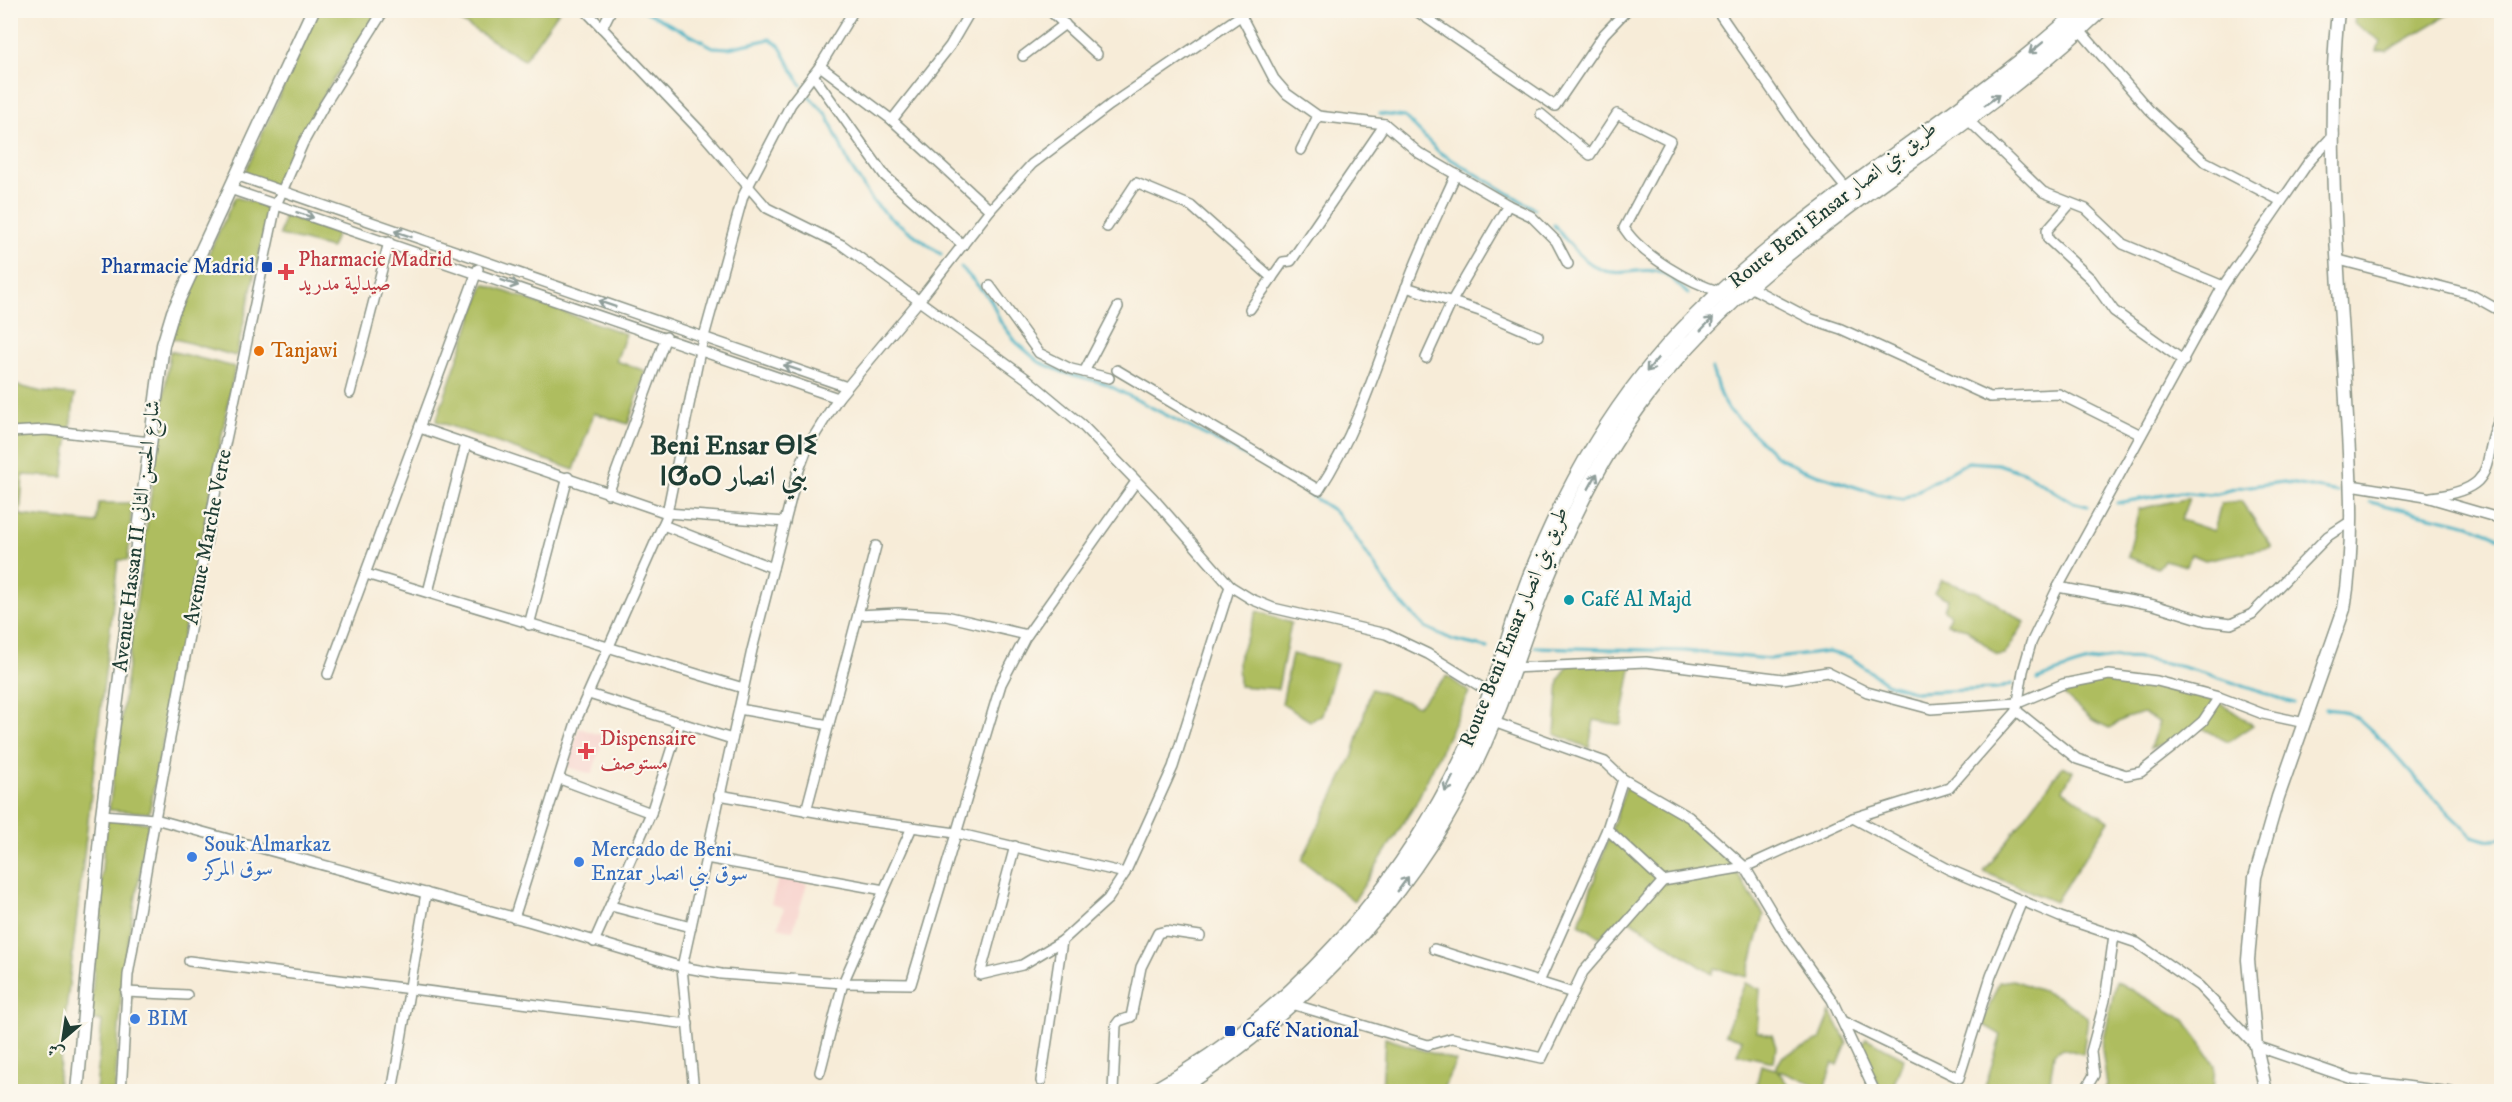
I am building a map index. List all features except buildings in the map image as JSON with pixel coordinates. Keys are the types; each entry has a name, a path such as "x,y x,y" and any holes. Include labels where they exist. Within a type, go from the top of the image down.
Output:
{"highway":[{"name":"Route Beni Ensar طريق بني انصار","path":"1174,1092 1235,1050 1293,1004 1355,943 1416,866 1466,781 1496,697 1537,561 1565,498 1596,443 1654,363 1720,292 1742,281 1962,114 2077,20 2100,10"},
{"name":"Route Beni Ensar طريق بني انصار","path":"1496,697 1514,668 1557,553 1609,451 1627,422 1668,368 1714,317 1742,281"},
{"path":"1596,443 1609,451"},
{"name":"Route Beni Ensar طريق بني انصار","path":"1153,1092 1197,1065 1266,1012 1330,953 1395,874 1428,824 1486,720"}],"street":[{"name":"Avenue Hassan II شارع الحسن الثاني","path":"77,1092 102,815 160,358 173,312 313,10"},
{"name":"Avenue Marche Verte","path":"121,1092 126,992 155,819 220,468 276,205 326,101 384,10"},
{"path":"585,10 703,134 767,208 842,245 918,302 1028,379 1081,424 1135,483 1153,498 1230,586 1251,599 1273,608 1386,634 1428,654 1496,697"},
{"path":"602,28 611,10"},
{"path":"514,918 560,779 578,716 610,649 667,513 700,351 748,186 799,91 820,66 854,10"},
{"path":"892,120 950,46 970,10"},
{"path":"1049,10 1097,54"},
{"path":"1415,10 1555,106 1604,34 1627,10"},
{"path":"1717,10 1804,137 1853,196"},
{"path":"2266,1092 2256,1046 2248,960 2255,877 2278,797 2344,609 2349,582 2351,485 2333,90 2338,10"},
{"path":"694,1092 682,967 743,688 797,475 808,446 838,398 918,302 990,210 1032,164 1110,105 1243,12 1274,79 1287,94 1318,116 1385,124 1419,153 1508,205 1532,216 1556,241 1568,264"},
{"path":"2077,20 2149,110 2204,161 2281,201"},
{"path":"1023,56 1065,24"},
{"path":"820,66 892,120 990,210"},
{"path":"811,78 885,176 963,245"},
{"path":"1541,114 1590,155 1617,114 1670,141 1624,228 1633,242 1679,273 1698,285 1720,292"},
{"path":"1962,114 2037,187 2050,196 2093,214 2123,244 2223,286"},
{"path":"1301,150 1318,116"},
{"path":"1250,309 1282,262 1291,261 1385,124"},
{"path":"2017,707 2031,643 2058,588 2223,286 2308,163 2334,134"},
{"path":"1117,370 1319,490 1336,464 1389,340 1406,287 1456,174"},
{"path":"236,175 847,387"},
{"path":"1107,227 1136,183 1191,206 1272,278"},
{"path":"230,189 838,398"},
{"path":"2070,204 2047,230 2048,238 2091,279 2114,311 2184,361"},
{"path":"1426,358 1453,302 1508,205"},
{"path":"350,393 389,242"},
{"path":"2339,260 2470,294 2502,312"},
{"path":"328,674 480,261"},
{"path":"1742,281 1811,319 1841,329 1990,397 2059,394 2141,435"},
{"path":"990,286 1039,353 1055,363 1109,378"},
{"path":"1406,287 1453,302 1538,336"},
{"path":"1084,372 1118,307"},
{"path":"608,494 666,337"},
{"path":"2426,497 2451,494 2469,487 2482,477 2489,464 2496,424 2502,413"},
{"path":"420,428 568,477 608,494 667,513 785,522"},
{"path":"10,432 46,430 150,442"},
{"path":"428,592 466,444"},
{"path":"529,625 568,477"},
{"path":"102,815 155,819 426,893 682,967 721,974 843,983 911,984 1001,684 1027,635 1135,483"},
{"path":"2351,485 2426,497 2502,519"},
{"path":"2058,588 2154,605 2206,621 2231,624 2252,614 2328,536 2351,521"},
{"path":"663,525 773,568"},
{"path":"806,811 876,546"},
{"path":"366,574 743,688"},
{"path":"1015,846 980,975 1022,964 1062,941 1108,898 1125,873 1173,767 1230,586"},
{"path":"858,615 898,613 946,616 1027,635"},
{"path":"1514,668 1646,662 1783,679 1827,672 1867,692 1931,708 2017,707 2077,759 2126,775 2141,772 2174,746 2203,721 2219,697"},
{"path":"1293,1004 1428,1045 1452,1038 1542,1058 1582,972 1663,881 1745,867 1853,818 1949,788 2017,707 2063,684 2109,675 2157,681 2219,697 2263,714 2305,723"},
{"path":"589,694 732,739"},
{"path":"739,709 829,724"},
{"path":"1486,720 1605,762 1623,778 1689,817 1745,867 1785,934 1832,1000 1875,1092"},
{"path":"594,942 611,906 624,864 651,813 680,722"},
{"path":"1539,982 1607,829 1623,778"},
{"path":"560,779 651,813"},
{"path":"719,795 806,811 956,833 1125,873"},
{"path":"1853,818 1948,869 2022,901 2137,943 2199,986 2256,1046 2352,1079 2451,1092"},
{"path":"820,1072 843,983 912,826"},
{"path":"1607,829 1663,881"},
{"path":"706,858 884,890"},
{"path":"392,1092 426,893"},
{"path":"1842,1021 1959,1078 1991,976 2022,901"},
{"path":"611,906 691,927"},
{"path":"1113,1092 1116,1024 1131,1017 1141,967 1158,933 1166,931 1200,936"},
{"path":"2084,1092 2094,1075 2091,1052 2105,1000 2114,935"},
{"path":"1041,1081 1062,941"},
{"path":"1434,949 1573,993"},
{"path":"189,961 688,1024"},
{"path":"126,992 187,995"}],"shaded area":[{"name":"Dispensaire مستوصف","path":"579,728 604,736 592,774 567,767"},
{"path":"779,876 807,884 793,931 778,927 784,908 771,904"}],"green space":[{"path":"2356,10 2454,11 2387,51 2377,51 2380,41 2354,23"},
{"path":"318,11 378,11 318,104 277,187 244,174"},
{"path":"460,11 559,11 524,60 455,18"},
{"path":"235,197 270,207 236,356 172,338 180,315"},
{"path":"284,215 337,233 331,248 280,235"},
{"path":"484,284 626,334 616,361 646,371 628,424 594,413 574,470 436,421"},
{"path":"170,351 235,367 149,813 109,810"},
{"path":"11,384 42,392 75,395 63,477 23,475 20,515 96,523 99,503 132,503 128,560 118,560 57,1089 11,1085"},
{"path":"2189,498 2181,520 2214,531 2221,503 2241,501 2272,547 2205,560 2191,554 2187,566 2164,560 2158,568 2128,557 2139,509"},
{"path":"1941,580 1980,593 2025,622 2005,654 1997,655 1967,629 1947,624 1950,615 1944,610 1948,599 1934,593"},
{"path":"1257,611 1291,623 1278,689 1239,686 1238,660"},
{"path":"1292,654 1337,664 1322,715 1310,721 1282,704"},
{"path":"1595,656 1633,658 1621,725 1594,720 1589,748 1555,734 1559,680 1568,665"},
{"path":"1447,676 1469,692 1415,805 1354,901 1302,860 1353,755 1371,689 1418,706"},
{"path":"2097,680 2141,682 2178,691 2202,690 2253,725 2228,742 2201,728 2177,742 2150,748 2159,722 2143,713 2126,718 2109,728 2091,719 2063,694"},
{"path":"2063,766 2073,771 2063,790 2109,821 2055,902 1984,872"},
{"path":"1626,787 1682,820 1730,863 1764,915 1747,977 1715,968 1712,974 1624,916 1600,937 1579,924"},
{"path":"106,819 149,823 123,969 115,1091 96,1091 102,1021 90,1019"},
{"path":"2013,980 2058,997 2088,1017 2083,1054 2062,1048 2054,1054 2050,1081 2052,1091 1989,1091 1985,1087 2001,1035 1982,1024 1999,982"},
{"path":"2116,981 2185,1020 2215,1065 2213,1091 2103,1091 2107,1086 2102,1049"},
{"path":"1745,983 1760,989 1757,1032 1772,1035 1776,1047 1774,1062 1737,1054 1742,1040 1725,1034"},
{"path":"1831,1012 1847,1043 1838,1065 1833,1063 1824,1089 1777,1070 1793,1091 1755,1091 1761,1065 1775,1069 1783,1056 1820,1040"},
{"path":"1385,1038 1456,1061 1442,1091 1382,1091"},
{"path":"1866,1038 1904,1058 1891,1091 1882,1091 1860,1050"}],"waterway":[{"path":"643,10 713,47 729,48 770,39 779,45 801,85"},
{"path":"804,91 827,115 849,164 872,200 888,216 941,254"},
{"path":"1380,114 1405,117 1439,152 1535,209"},
{"path":"1554,225 1580,255 1598,268 1614,272 1647,270 1663,273 1688,294"},
{"path":"961,267 991,300 1000,321 1016,342 1039,362 1065,373 1104,383 1267,467 1333,510 1348,526 1397,599 1425,627 1453,640 1488,648"},
{"path":"1712,369 1720,395 1729,410 1775,455 1801,469 1877,494 1903,499 1968,462 1998,464 2025,473 2072,502 2087,506"},
{"path":"2117,503 2181,492 2210,495 2242,487 2284,482 2338,492"},
{"path":"2370,502 2470,525 2502,538"},
{"path":"1535,647 1685,651 1769,659 1828,652 1850,657 1886,683 1915,692 1997,689 2012,684"},
{"path":"2037,680 2096,660 2138,659 2183,667 2294,703"},
{"path":"2325,709 2343,711 2359,719 2383,741 2441,806 2472,836 2486,840 2502,838"}],"place":[{"name":"Pharmacie Madrid","path":"267,267"},
{"name":"Pharmacie Madrid صيدلية مدريد","path":"286,272"},
{"name":"Tanjawi","path":"259,351"},
{"name":"Café Al Majd","path":"1569,600"},
{"name":"Dispensaire مستوصف","path":"586,751"},
{"name":"Souk Almarkaz سوق المركز","path":"192,857"},
{"name":"Mercado de Beni Enzar سوق بني انصار","path":"579,862"},
{"name":"BIM","path":"135,1019"},
{"name":"Café National","path":"1230,1031"}],"district":[{"name":"Beni Ensar ⴱⵏⵉ ⵏⵚⴰⵔ بني انصار","path":"734,462"}]}
